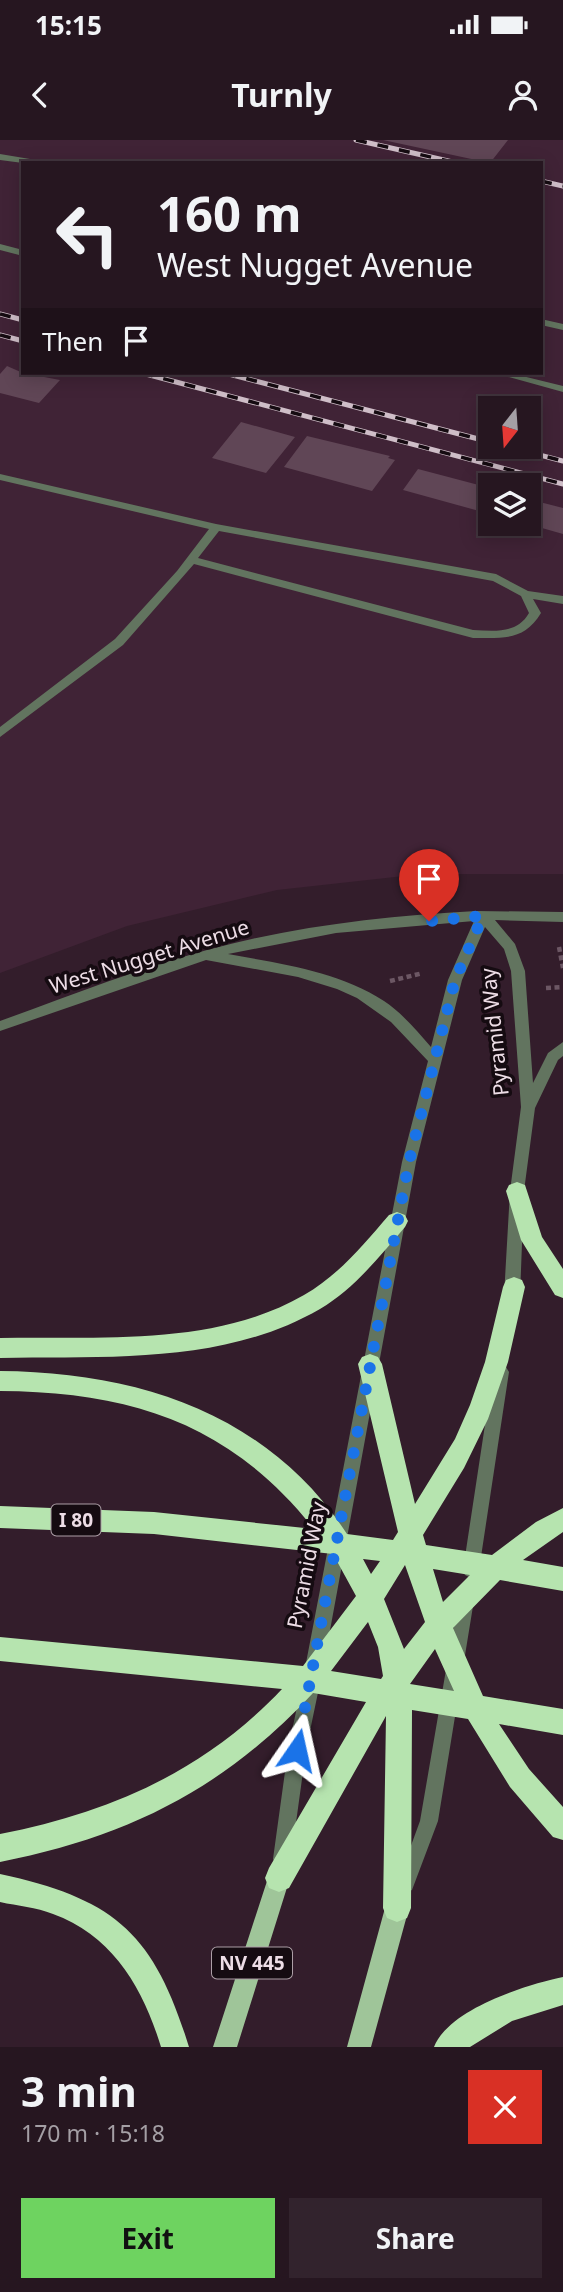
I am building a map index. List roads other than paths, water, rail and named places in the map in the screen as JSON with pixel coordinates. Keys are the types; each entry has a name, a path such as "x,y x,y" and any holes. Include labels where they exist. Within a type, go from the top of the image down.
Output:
{"highway":[{"path":"517,1191 532,1240 563,1288"},
{"path":"0,1348 187,1342 227,1338 267,1326 335,1288 365,1261 397,1222"},
{"path":"0,1848 56,1838 110,1821 166,1794 219,1762 270,1721 312,1674 370,1596 411,1534 459,1452 482,1407 498,1360 514,1287"},
{"path":"370,1364 411,1534 438,1627 478,1718 524,1784 563,1827"},
{"path":"0,1381 53,1381 99,1386 168,1406 213,1426 285,1479 320,1514 354,1561 394,1659 402,1729 397,1908"},
{"name":"I 80","path":"0,1517 151,1523 446,1558 563,1579"},
{"path":"279,1878 352,1746 396,1678 467,1593 518,1549 563,1519"},
{"path":"0,1649 291,1676 563,1722"},
{"path":"0,1888 52,1900 102,1924 129,1950 149,1976 163,2003 175,2047"},
{"path":"448,2047 465,2032 525,1999 563,1991"}],"main road":[{"name":"Pyramid Way","path":"225,2047 279,1878"},
{"name":"Pyramid Way","path":"359,2047 397,1908"}],"street":[{"path":"0,157 24,161"},
{"path":"0,247 21,252"},
{"path":"543,322 563,327"},
{"path":"507,375 563,389"},
{"path":"0,477 216,527 496,578 525,594 563,600"},
{"path":"0,733 118,642 191,560 216,527"},
{"path":"191,560 473,634 513,634 530,625 535,613 525,594"},
{"name":"West Nugget Avenue","path":"0,1026 205,956 348,928 483,916 563,917"},
{"name":"Pyramid Way","path":"279,1878 297,1750 397,1222 455,980 483,916 510,947 518,971 528,1107 517,1191 514,1287 456,1670 429,1821 397,1908"},
{"path":"205,956 317,977 348,988 382,1007 434,1059"},
{"path":"528,1107 553,1057 563,1047"}],"railway":[{"path":"356,140 448,161"},
{"path":"543,181 563,186"},
{"path":"0,314 21,319"},
{"path":"0,335 21,340"},
{"path":"150,375 563,484"},
{"path":"233,375 478,439"},
{"path":"541,455 563,461"}]}
